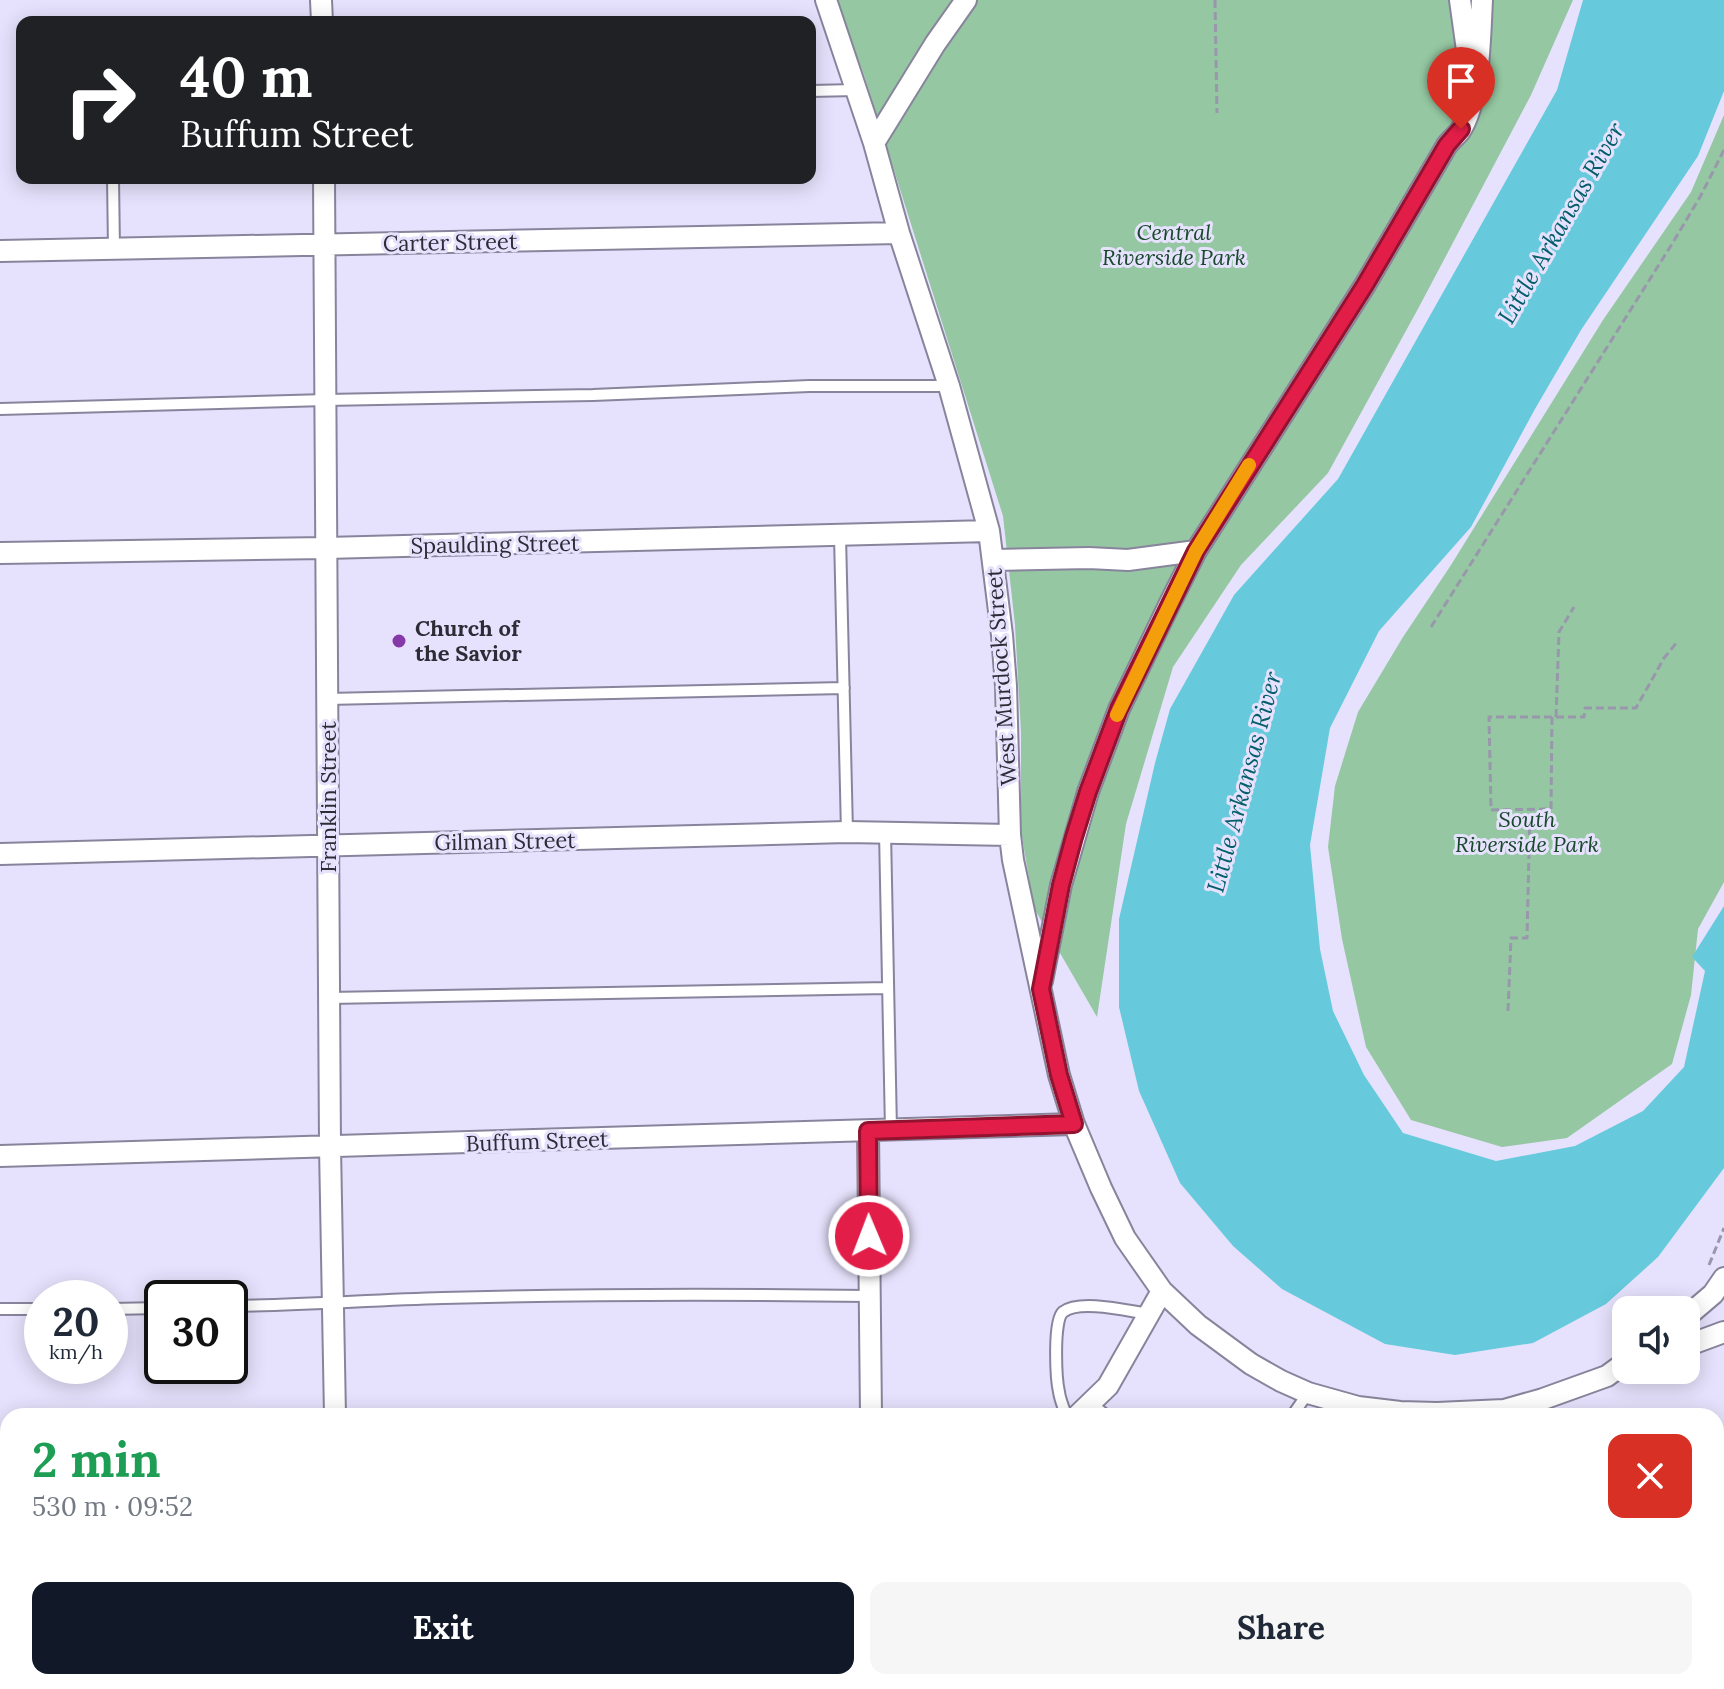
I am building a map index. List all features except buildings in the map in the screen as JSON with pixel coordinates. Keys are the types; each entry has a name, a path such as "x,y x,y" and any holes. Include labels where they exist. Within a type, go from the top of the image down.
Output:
{"street":[{"name":"West Murdock Street","path":"826,0 949,386 989,531 1006,686 1010,835 1023,915 1059,1075 1074,1124 1125,1238 1162,1291 1198,1325 1251,1364 1308,1393 1364,1408"},
{"path":"874,143 966,0"},
{"path":"1447,145 1465,79 1467,50 1460,0"},
{"path":"1041,989 1061,885 1088,792 1119,709 1196,551 1365,285 1447,145 1461,129 1470,106 1478,60 1482,0"},
{"name":"Franklin Street","path":"324,184 330,1147 335,1408"},
{"name":"Carter Street","path":"0,251 899,233"},
{"name":"Spaulding Street","path":"0,553 989,531"},
{"path":"994,560 1128,560 1196,551"},
{"name":"Gilman Street","path":"0,854 847,832 1010,835"},
{"name":"Buffum Street","path":"0,1156 1074,1124"},
{"path":"868,1131 871,1408"},
{"path":"1700,1305 1724,1278"},
{"path":"1094,1408 1162,1291"},
{"path":"1700,1341 1724,1332"},
{"name":"West Murdock Street","path":"1511,1408 1612,1374"}],"lane":[{"path":"816,91 856,90"},
{"path":"113,184 114,249"},
{"path":"0,409 593,395 809,386 949,386"},
{"path":"840,536 847,832"},
{"path":"327,699 844,688"},
{"path":"885,832 891,1130"},
{"path":"329,998 888,988"},
{"path":"248,1306 442,1298 733,1294 870,1296"},
{"path":"1064,1408 1059,1392 1056,1353 1059,1317 1079,1306 1149,1314"},
{"path":"0,1309 24,1309"},
{"path":"1298,1408 1308,1393"}],"path":[{"path":"1215,0 1217,113"},
{"path":"1431,627 1672,244 1724,150"},
{"path":"1574,607 1559,632 1554,717 1551,809 1491,810 1489,717 1554,717 1584,717 1585,708 1636,708 1664,658 1678,641"},
{"path":"1508,1011 1511,938 1527,938 1530,810"},
{"path":"1715,1251 1724,1228"}],"green space":[{"name":"Central Riverside Park","path":"836,0 1573,0 1531,95 1328,473 1241,565 1173,667 1126,824 1097,1017 1034,908 1021,831 1021,732 1015,625 1003,516 864,75"},
{"name":"South Riverside Park","path":"1724,115 1724,882 1698,929 1691,995 1672,1064 1567,1138 1502,1147 1411,1120 1366,1047 1342,939 1328,847 1335,786 1358,712 1603,320 1691,192"}],"water":[{"name":"Little Arkansas River","path":"1583,0 1724,0 1724,91 1698,156 1581,330 1471,527 1379,631 1330,728 1310,845 1320,949 1333,1011 1364,1075 1403,1133 1496,1161 1575,1146 1643,1111 1684,1067 1705,971 1692,957 1724,906 1724,1168 1658,1257 1606,1304 1533,1343 1455,1355 1385,1344 1282,1289 1233,1246 1180,1183 1139,1091 1119,1007 1119,919 1170,709 1234,595 1338,479 1557,90"}],"slow traffic":[{"path":"1117,715 1196,551 1249,465"}],"place":[{"name":"Church of the Savior","path":"399,641"}],"route":[{"path":"869,1236 868,1131 1074,1124 1059,1075 1041,989 1061,885 1074,837 1119,709 1196,551 1365,285 1447,145 1461,129"}]}
